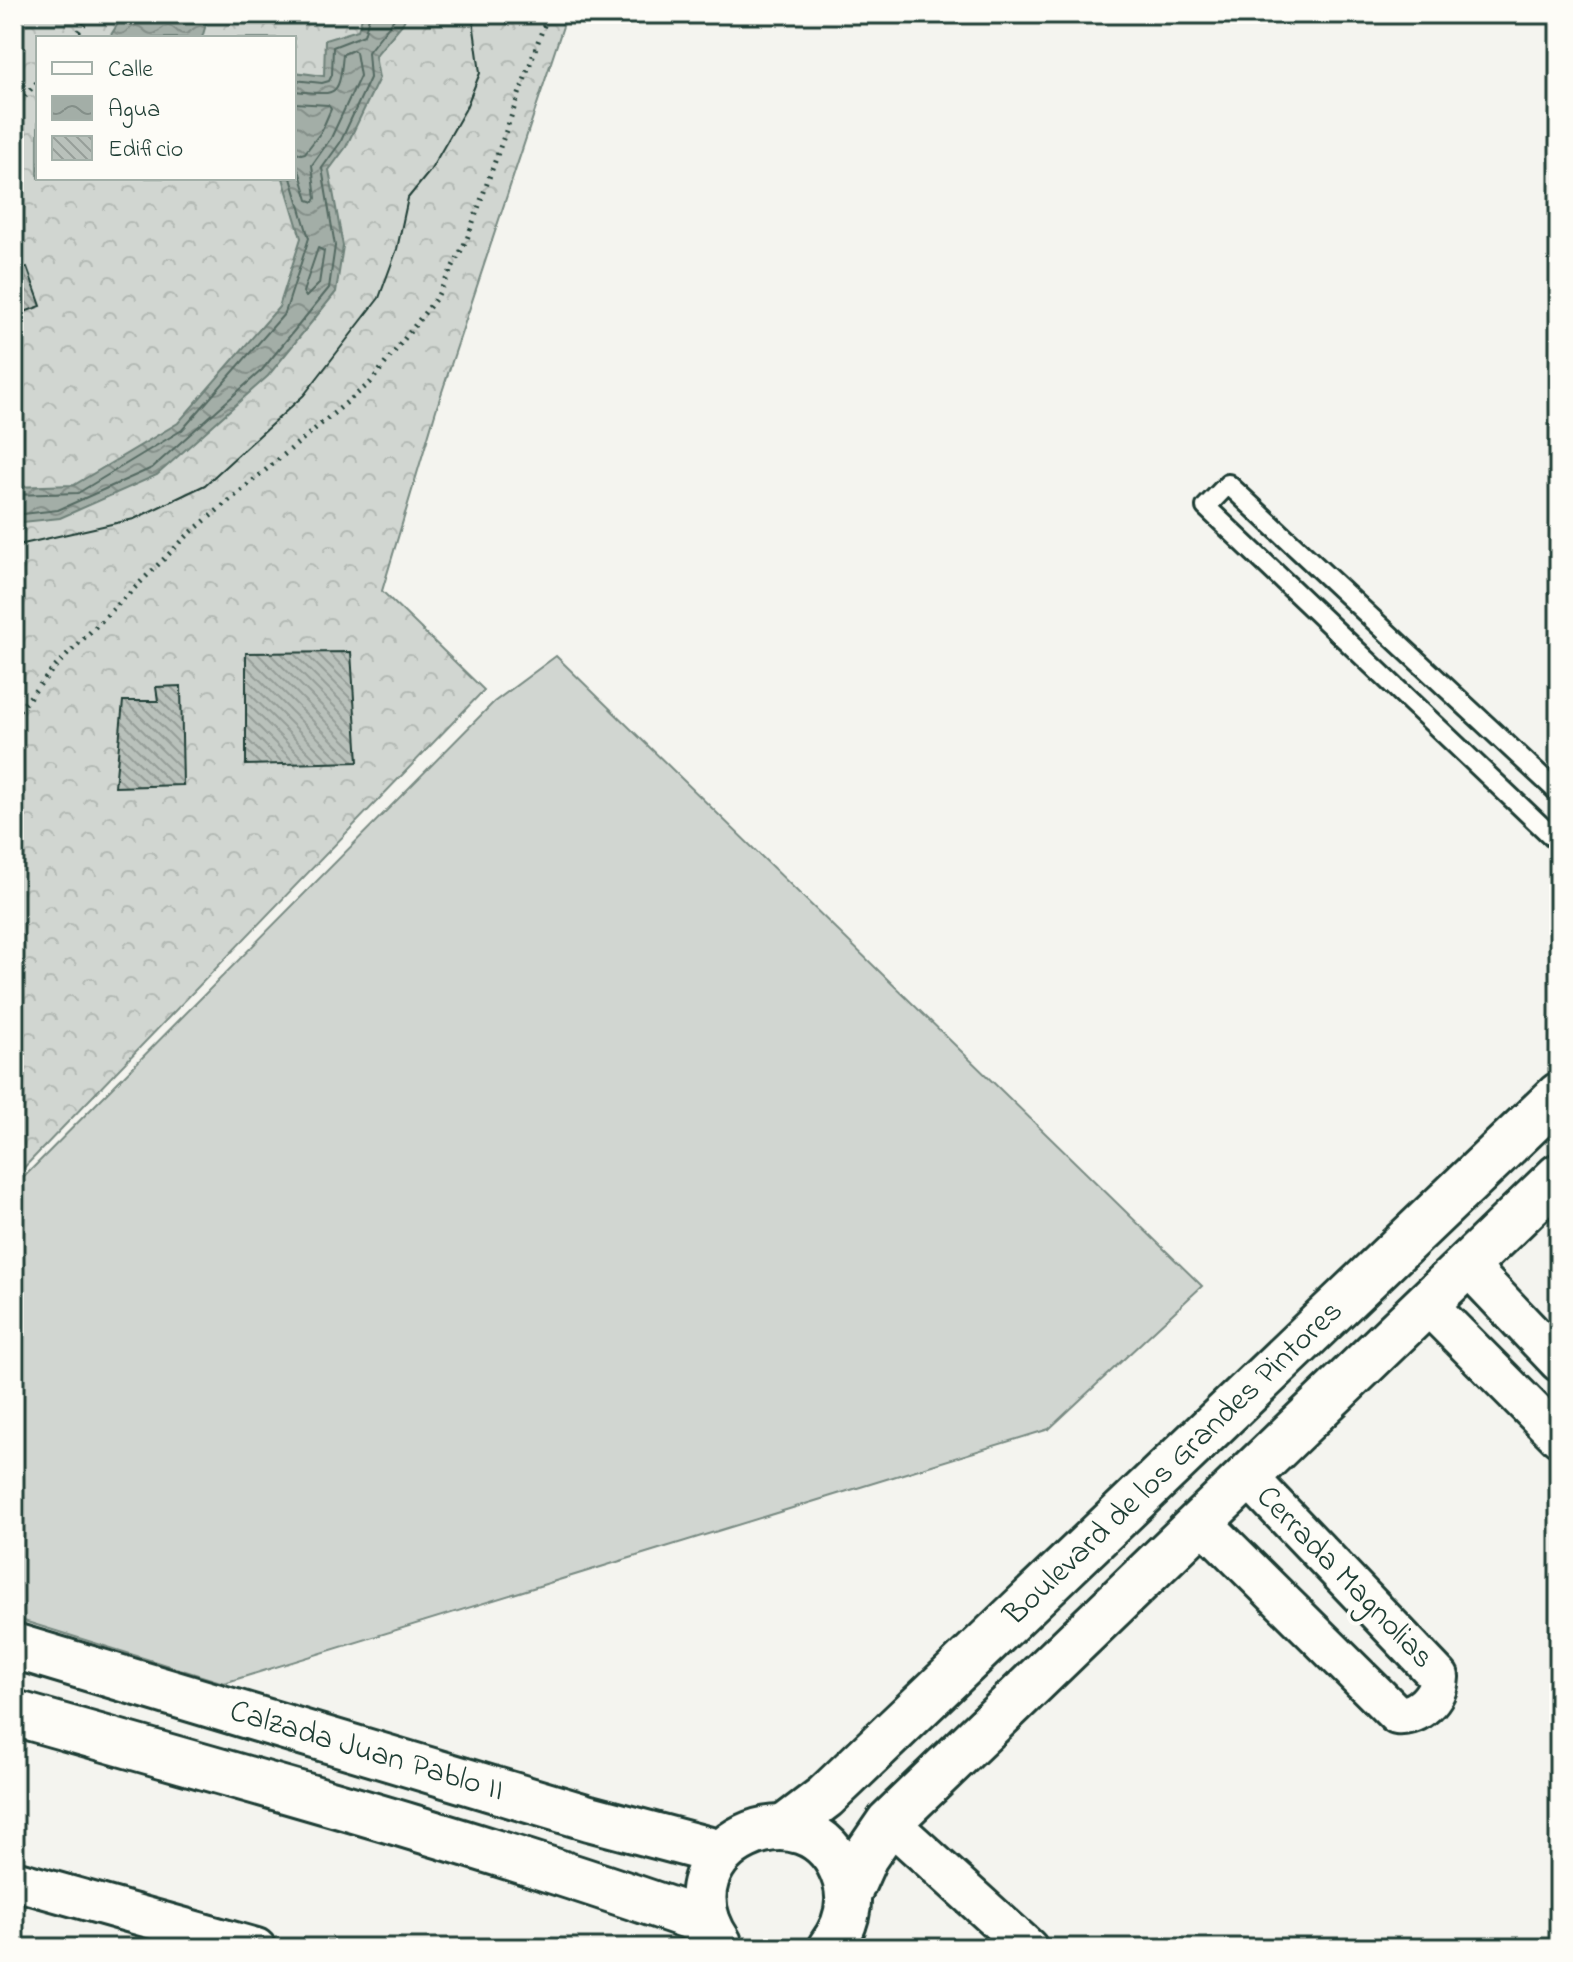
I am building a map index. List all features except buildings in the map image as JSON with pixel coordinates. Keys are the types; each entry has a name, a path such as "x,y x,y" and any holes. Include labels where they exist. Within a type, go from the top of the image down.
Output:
{"street":[{"name":"Boulevard de los Grandes Pintores","path":"784,1828 825,1797 1559,1095"},
{"name":"Boulevard de los Grandes Pintores","path":"830,1948 842,1928 849,1893 865,1857 889,1822 1559,1176"},
{"path":"1467,1265 1559,1362"},
{"path":"1427,1304 1559,1437"},
{"name":"Cerrada Magnolias","path":"1201,1521 1397,1715 1408,1716 1425,1705 1438,1687 1439,1677 1248,1477"},
{"name":"Calzada Juan Pablo II","path":"14,1646 589,1818 721,1853"},
{"name":"Calzada Juan Pablo II","path":"14,1713 353,1809 622,1892 716,1935"},
{"path":"889,1822 1028,1948"},
{"path":"716,1935 705,1911 708,1874 721,1853 743,1835 784,1828 807,1835 827,1849 841,1869 849,1893"},
{"path":"14,1880 256,1948"}],"lane":[{"path":"1559,793 1228,484 1206,507 1559,843"}],"path":[{"path":"75,36 91,14"},
{"path":"14,716 54,668 189,534 370,383 437,297 467,239 548,14"},
{"path":"14,108 36,83"}],"green space":[{"path":"14,14 567,14 436,410 382,591 484,690 14,1178"},
{"path":"556,656 1202,1286 1049,1429 224,1683 14,1618 14,1187 494,702"}],"water":[{"path":"124,14 209,14 203,36 110,36"},
{"path":"363,14 407,14 375,56 379,78 346,147 329,170 343,246 336,292 268,376 157,475 60,518 14,523 14,487 74,485 178,423 279,307 301,238 284,180 296,180 296,72 324,76 325,40 358,30"}],"tram line":[{"path":"14,546 134,519 205,485 304,395 379,298 397,249 408,198 430,171 465,110 480,73 472,14"}]}
